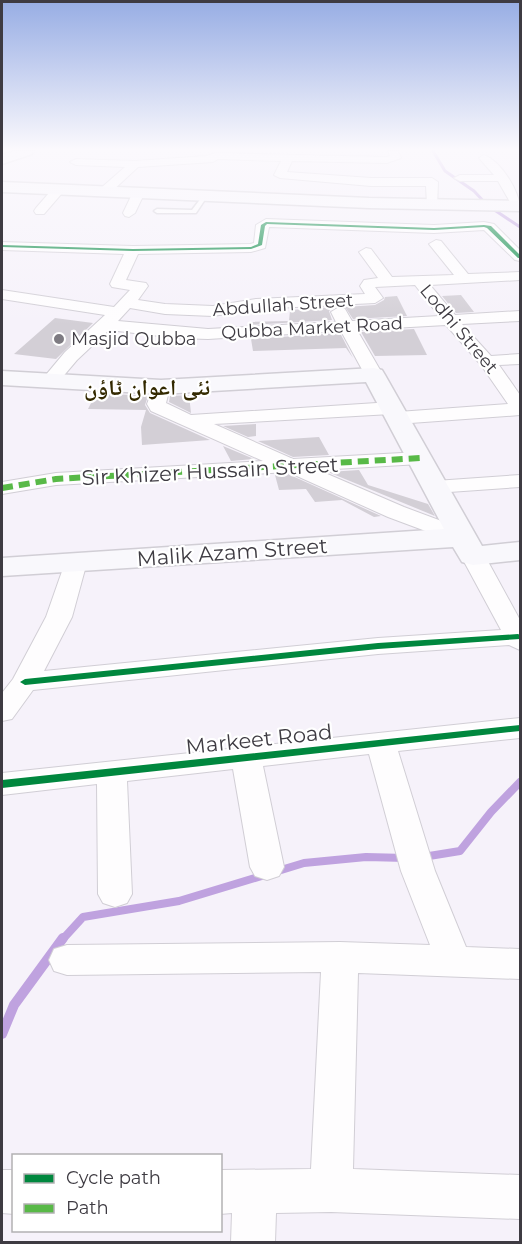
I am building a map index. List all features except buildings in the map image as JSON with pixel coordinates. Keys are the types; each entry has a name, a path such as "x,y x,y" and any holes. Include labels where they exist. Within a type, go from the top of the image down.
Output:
{"street":[{"path":"129,213 131,209"},
{"path":"2,246 133,250 256,247 260,245 263,225 266,223 384,232 489,227 520,257"},
{"path":"436,244 464,278"},
{"path":"49,382 65,360 109,318 129,303 141,286 117,284 133,250"},
{"path":"366,252 388,282"},
{"name":"Abdullah Street","path":"129,303 165,309 213,311 256,304 375,298 367,284 520,276"},
{"name":"Lodhi Street","path":"418,280 487,361 520,408"},
{"name":"Qubba Market Road","path":"2,294 177,333 208,334 520,316"},
{"path":"25,682 378,646 520,640 333,301"},
{"path":"487,361 520,359"},
{"path":"2,378 161,387 374,375"},
{"path":"161,387 156,406 468,546"},
{"path":"188,420 520,408"},
{"name":"Sir Khizer Hussain Street","path":"2,488 56,479 420,458"},
{"path":"435,487 520,480"},
{"name":"Malik Azam Street","path":"2,567 468,546 520,551"},
{"path":"2,712 25,682 59,617 75,562"},
{"name":"Markeet Road","path":"2,784 520,728"},
{"path":"381,744 415,860 454,962"},
{"path":"246,758 267,867"},
{"path":"112,772 115,894"},
{"path":"331,1190 340,957"},
{"path":"67,960 340,957 520,964"},
{"path":"253,1242 237,1192 331,1190 520,1197"}],"lane":[{"path":"157,211 194,212 196,209"}],"waterway":[{"path":"493,209 520,227"},
{"path":"423,857 460,851 491,812 520,782"},
{"path":"62,940 83,917 179,901 304,863 366,857 406,858"},
{"path":"2,1034 14,1005 63,938"}],"marked path":[{"path":"2,488 56,479 420,458"}],"cycle path":[{"path":"2,246 133,250 251,248 260,245 263,225 266,223 434,229 484,226 489,227 520,257"},
{"path":"25,682 378,646 518,637"},
{"path":"2,784 520,728"}],"place":[{"name":"Masjid Qubba","path":"59,339"}],"district":[{"name":"نئی اعوان ٹاؤن","path":"147,387"}]}
